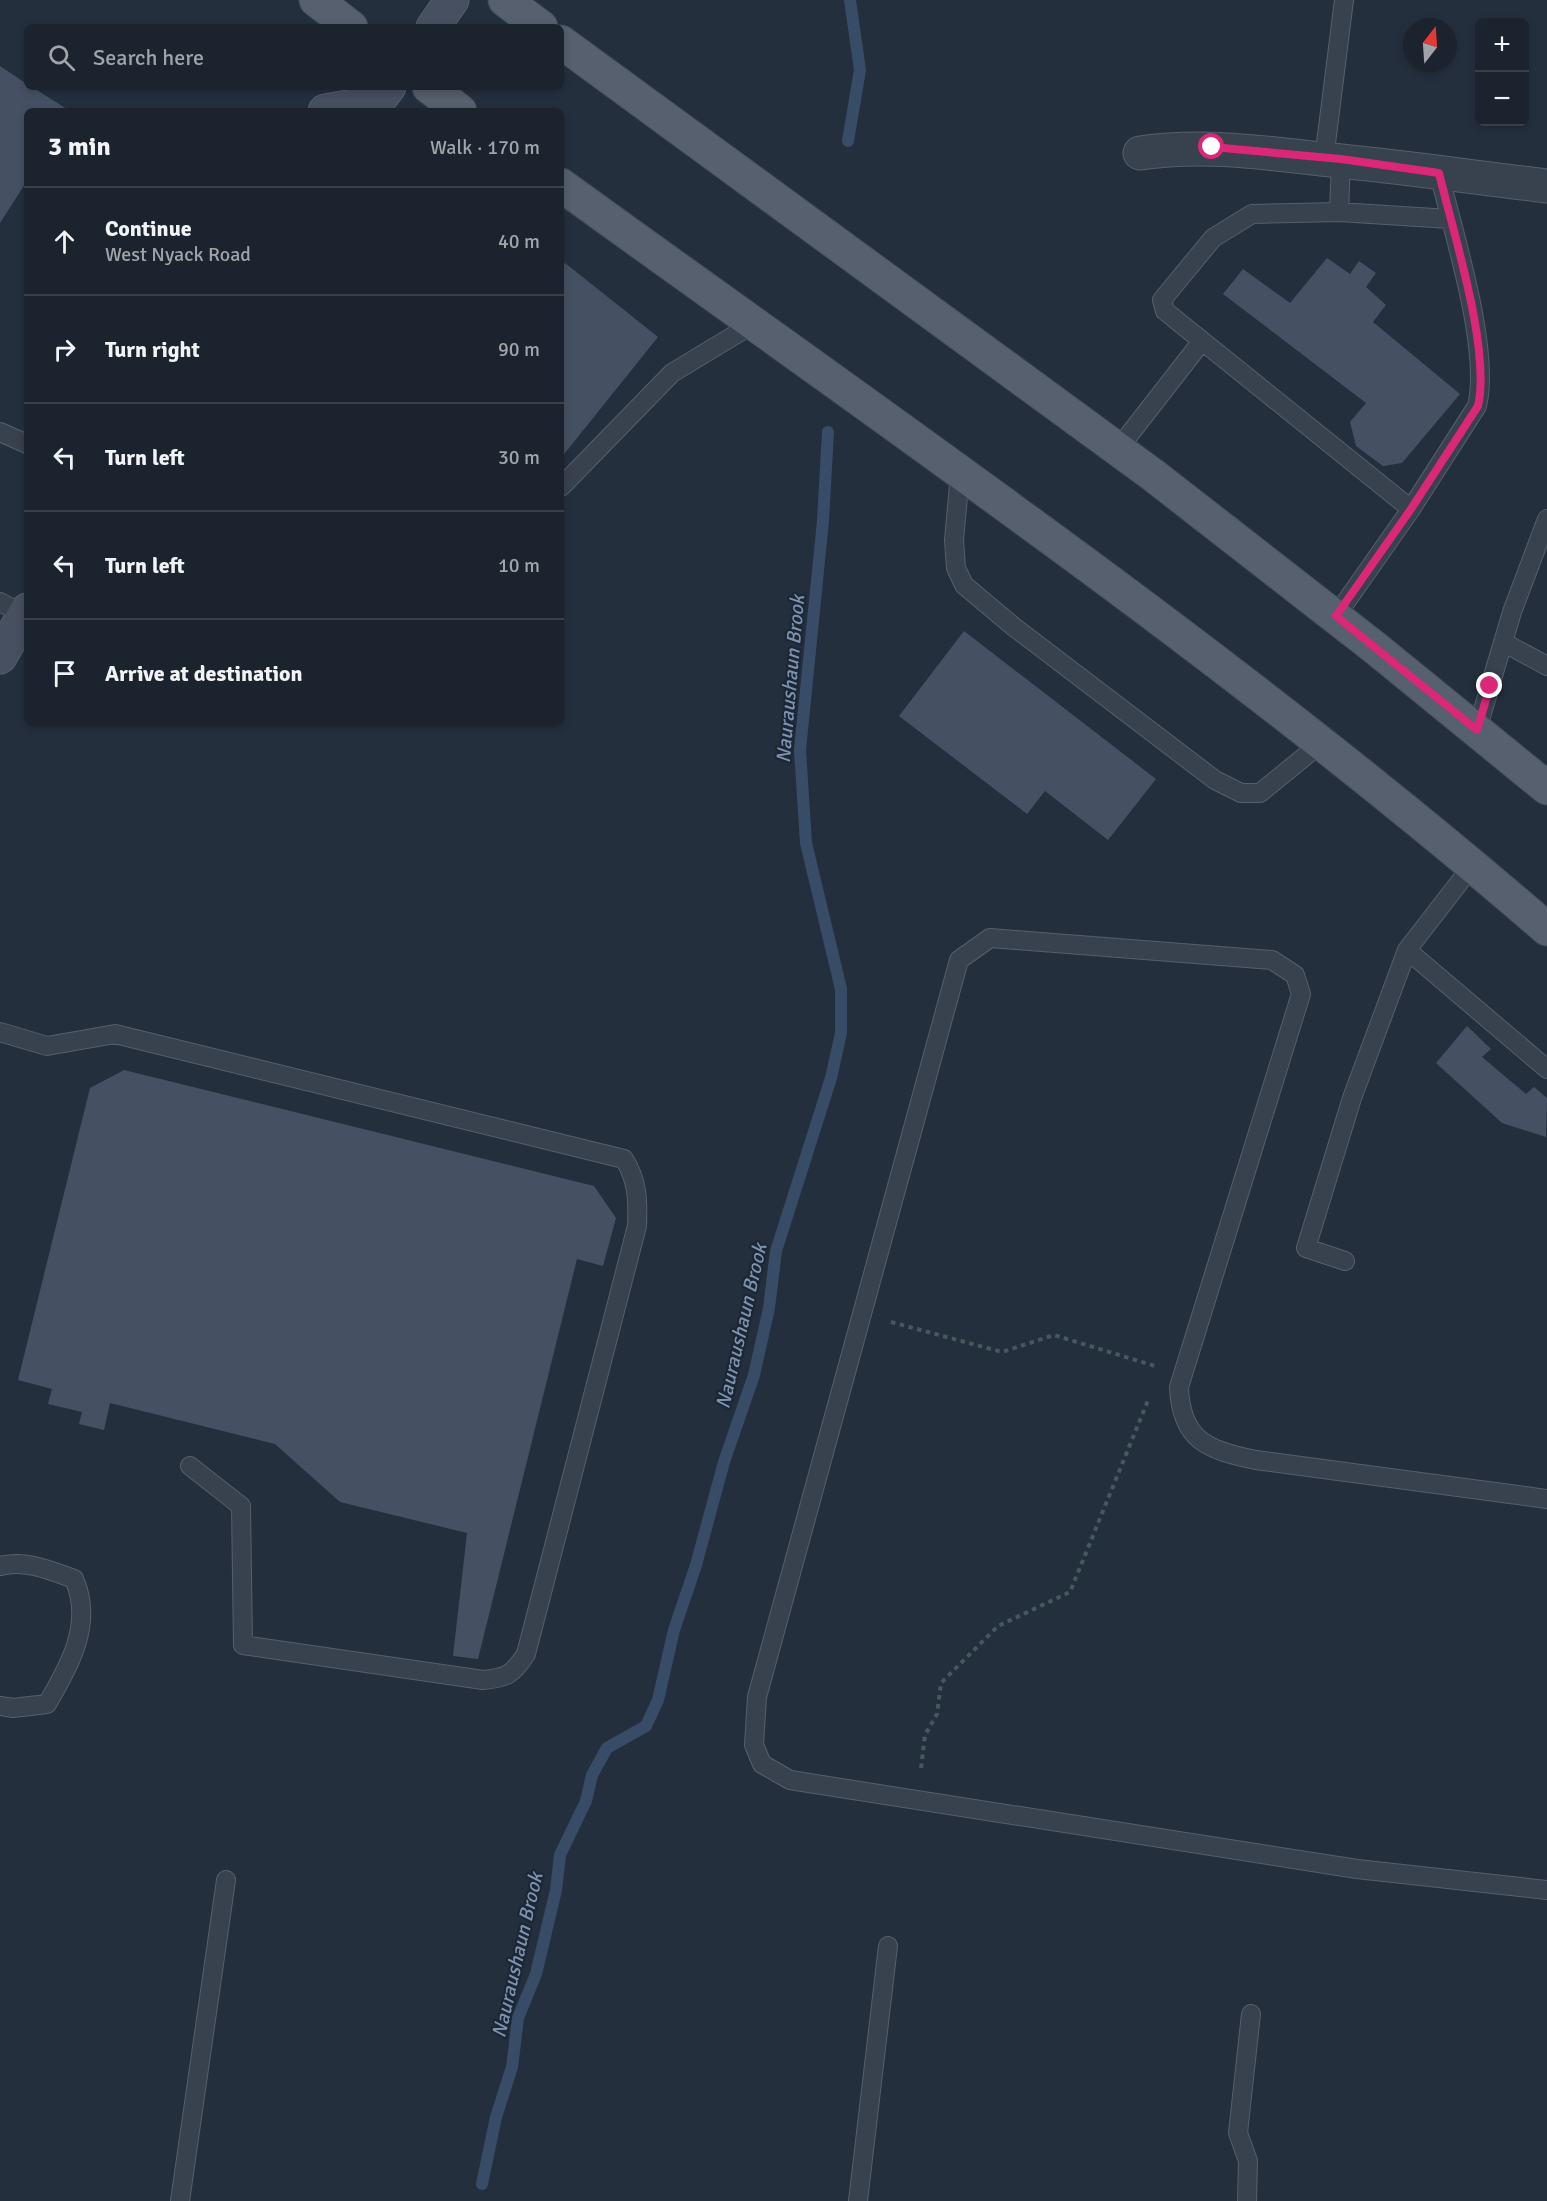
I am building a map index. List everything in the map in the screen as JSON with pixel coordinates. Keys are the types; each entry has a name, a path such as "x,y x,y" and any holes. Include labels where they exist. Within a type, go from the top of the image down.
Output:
{"main road":[{"path":"316,0 347,24"},
{"path":"505,0 538,24"},
{"path":"564,44 1118,449 1336,616 1547,788"},
{"path":"433,90 456,108"},
{"path":"564,187 1185,639 1320,744 1547,929"}],"street":[{"path":"435,24 452,0"},
{"path":"341,108 382,100"},
{"path":"1140,153 1172,148 1212,147 1332,159 1547,186"},
{"path":"0,657 17,609"}],"lane":[{"path":"1339,212 1332,159 1344,0"},
{"path":"1336,616 1411,509 1478,406 1481,391 1475,328 1439,173"},
{"path":"1411,509 1165,311 1162,300 1213,238 1252,214 1339,212 1450,219"},
{"path":"564,484 672,373 753,324"},
{"path":"1118,449 1202,341"},
{"path":"0,432 24,443"},
{"path":"960,474 954,540 956,568 964,585 1014,627 1215,780 1241,793 1260,793 1320,744"},
{"path":"1477,730 1503,642 1547,519"},
{"path":"1503,642 1547,666"},
{"path":"1345,1261 1306,1248 1352,1098 1407,950 1472,866"},
{"path":"1547,1499 1256,1460 1219,1452 1195,1437 1180,1409 1179,1387 1301,994 1294,975 1272,960 990,938 959,960 757,1697 754,1745 762,1764 790,1780 1357,1869 1547,1890"},
{"path":"1407,950 1547,1069"},
{"path":"0,1032 47,1046 115,1034 624,1159 633,1174 639,1197 637,1226 526,1654 514,1672 497,1679 483,1680 243,1646 242,1506 190,1466"},
{"path":"0,1566 9,1563 43,1568 74,1580 81,1593 82,1619 71,1664 47,1704 13,1708 0,1706"},
{"path":"180,2201 226,1881"},
{"path":"858,2201 888,1946"},
{"path":"1247,2201 1248,2161 1238,2133 1251,2014"}],"path":[{"path":"891,1322 1002,1352 1054,1335 1159,1367"},
{"path":"921,1768 925,1735 937,1714 941,1683 998,1626 1070,1592 1151,1393"}],"building":[{"path":"0,66 24,82 24,90 37,90 65,108 24,108 24,186 0,223"},
{"path":"1327,258 1350,274 1359,261 1376,273 1366,287 1386,305 1373,322 1460,394 1402,463 1383,466 1356,446 1350,422 1366,403 1223,294 1243,269 1290,303"},
{"path":"564,264 658,337 564,454"},
{"path":"964,631 1156,779 1108,840 1045,791 1027,814 899,716"},
{"path":"1467,1026 1491,1049 1482,1057 1526,1094 1534,1087 1547,1098 1546,1137 1502,1123 1436,1063"},
{"path":"124,1070 594,1186 616,1218 603,1266 577,1259 478,1659 453,1656 467,1533 340,1502 275,1444 110,1403 104,1430 79,1424 82,1412 48,1404 52,1389 18,1380 90,1088"}],"waterway":[{"name":"Nauraushaun Brook","path":"848,141 860,70 850,0"},
{"name":"Nauraushaun Brook","path":"482,2184 496,2117 512,2067 518,2018 536,1974 556,1890 560,1855 586,1801 592,1775 607,1748 646,1726 658,1700 674,1630 696,1565 724,1462 754,1375 769,1308 776,1251 831,1078 841,1033 841,989 806,843 800,750 823,521 828,432"}],"route":[{"path":"1212,147 1341,159 1439,173 1475,328 1481,391 1478,406 1411,509 1336,616 1477,730 1490,686"}]}
